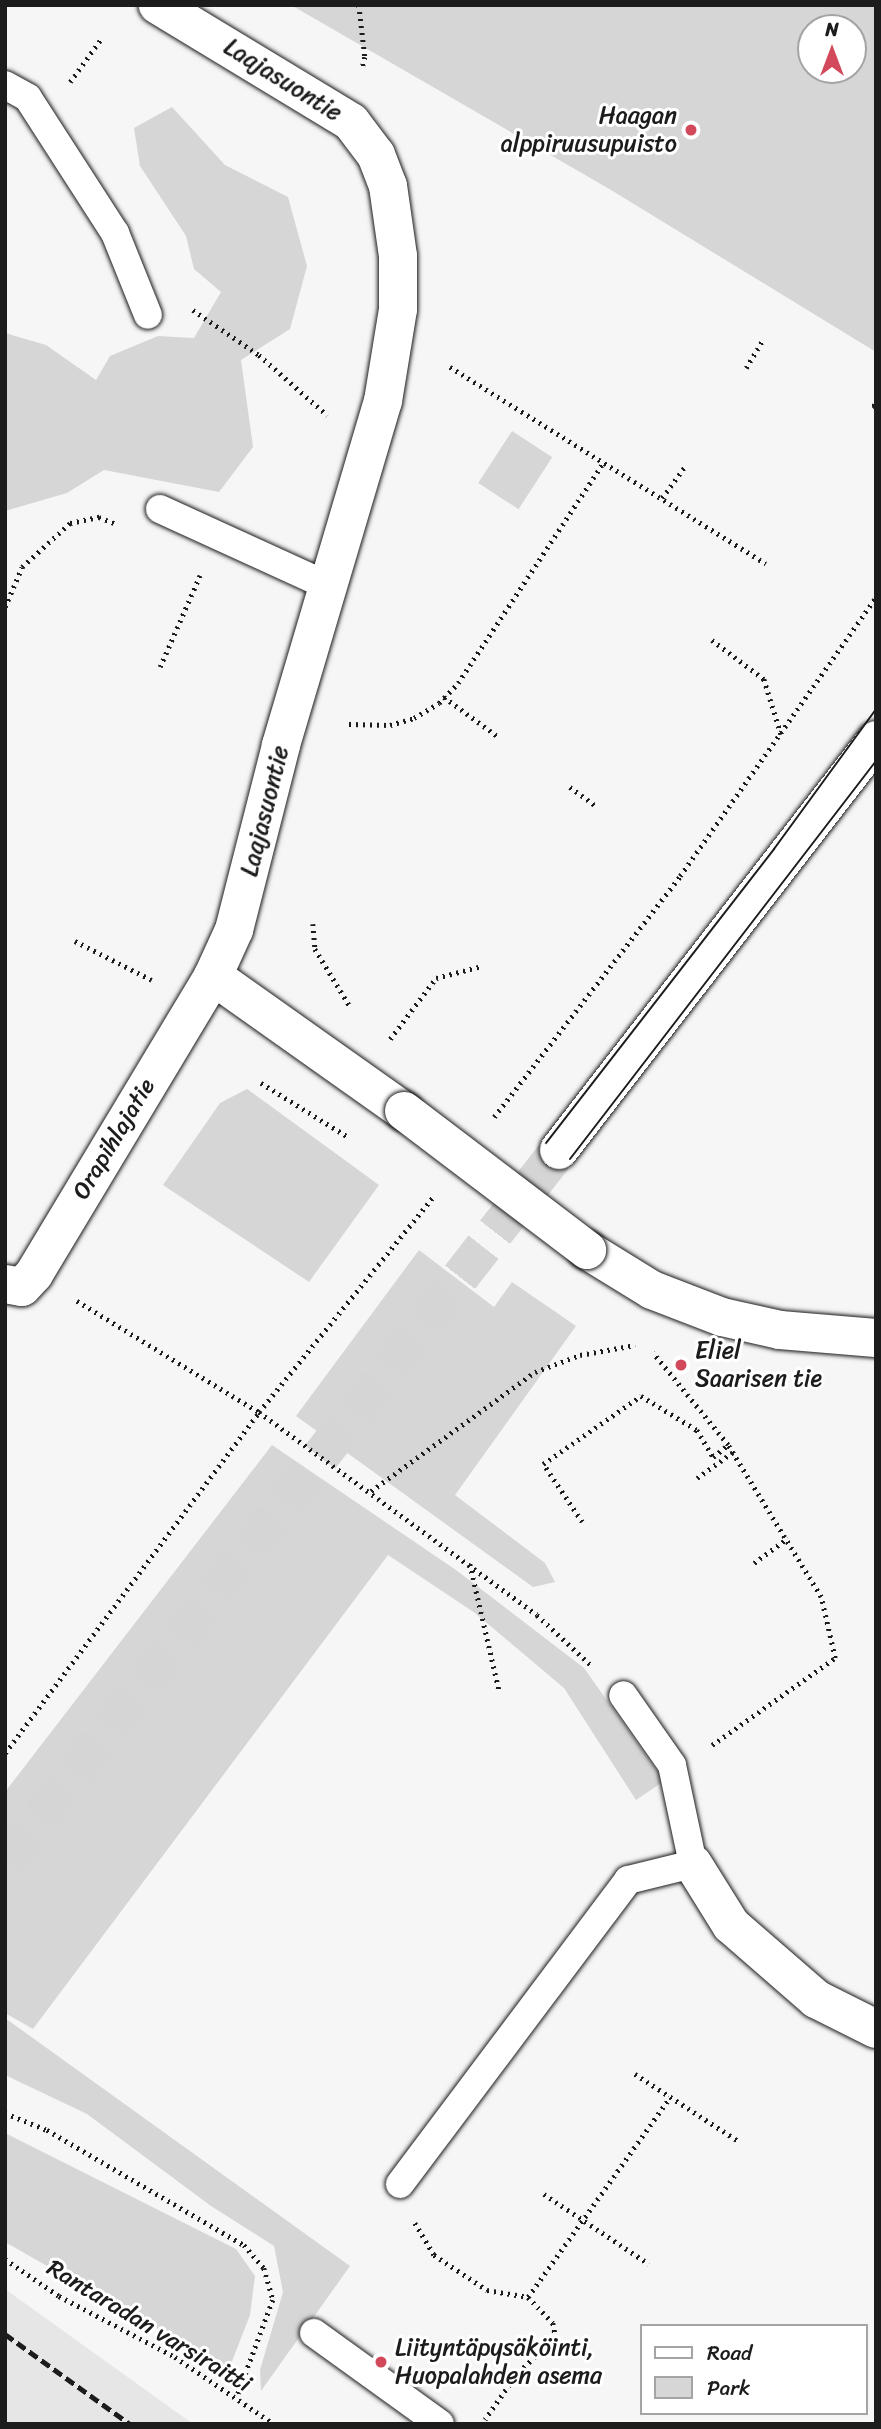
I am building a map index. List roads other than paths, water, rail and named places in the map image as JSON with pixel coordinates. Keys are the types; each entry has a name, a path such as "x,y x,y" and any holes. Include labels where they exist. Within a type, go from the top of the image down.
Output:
{"street":[{"name":"Laajasuontie","path":"158,5 351,122 376,155 388,186 398,256 398,309 383,401 328,586 239,912 213,976"},
{"path":"559,1150 876,740"},
{"path":"213,976 404,1111 587,1250 652,1290 722,1317 780,1330 876,1339"},
{"name":"Orapihlajatie","path":"14,1285 213,976"},
{"path":"693,1864 731,1925 816,1999 876,2029"}],"lane":[{"path":"5,85 27,98 115,233 148,315"},
{"path":"160,509 328,586"},
{"path":"401,2184 628,1880 693,1864 672,1765 623,1695"},
{"path":"314,2333 440,2424"}],"tunnel":[{"path":"5,1862 559,1150"}],"tram line":[{"path":"546,1143 774,849 876,709"},
{"path":"570,1159 876,761"}],"railway":[{"path":"5,2334 130,2424"}],"place":[{"name":"Haagan alppiruusupuisto","path":"691,130"},
{"name":"Eliel Saarisen tie","path":"681,1365"},
{"name":"Liityntäpysäköinti, Huopalahden asema","path":"381,2362"}]}
